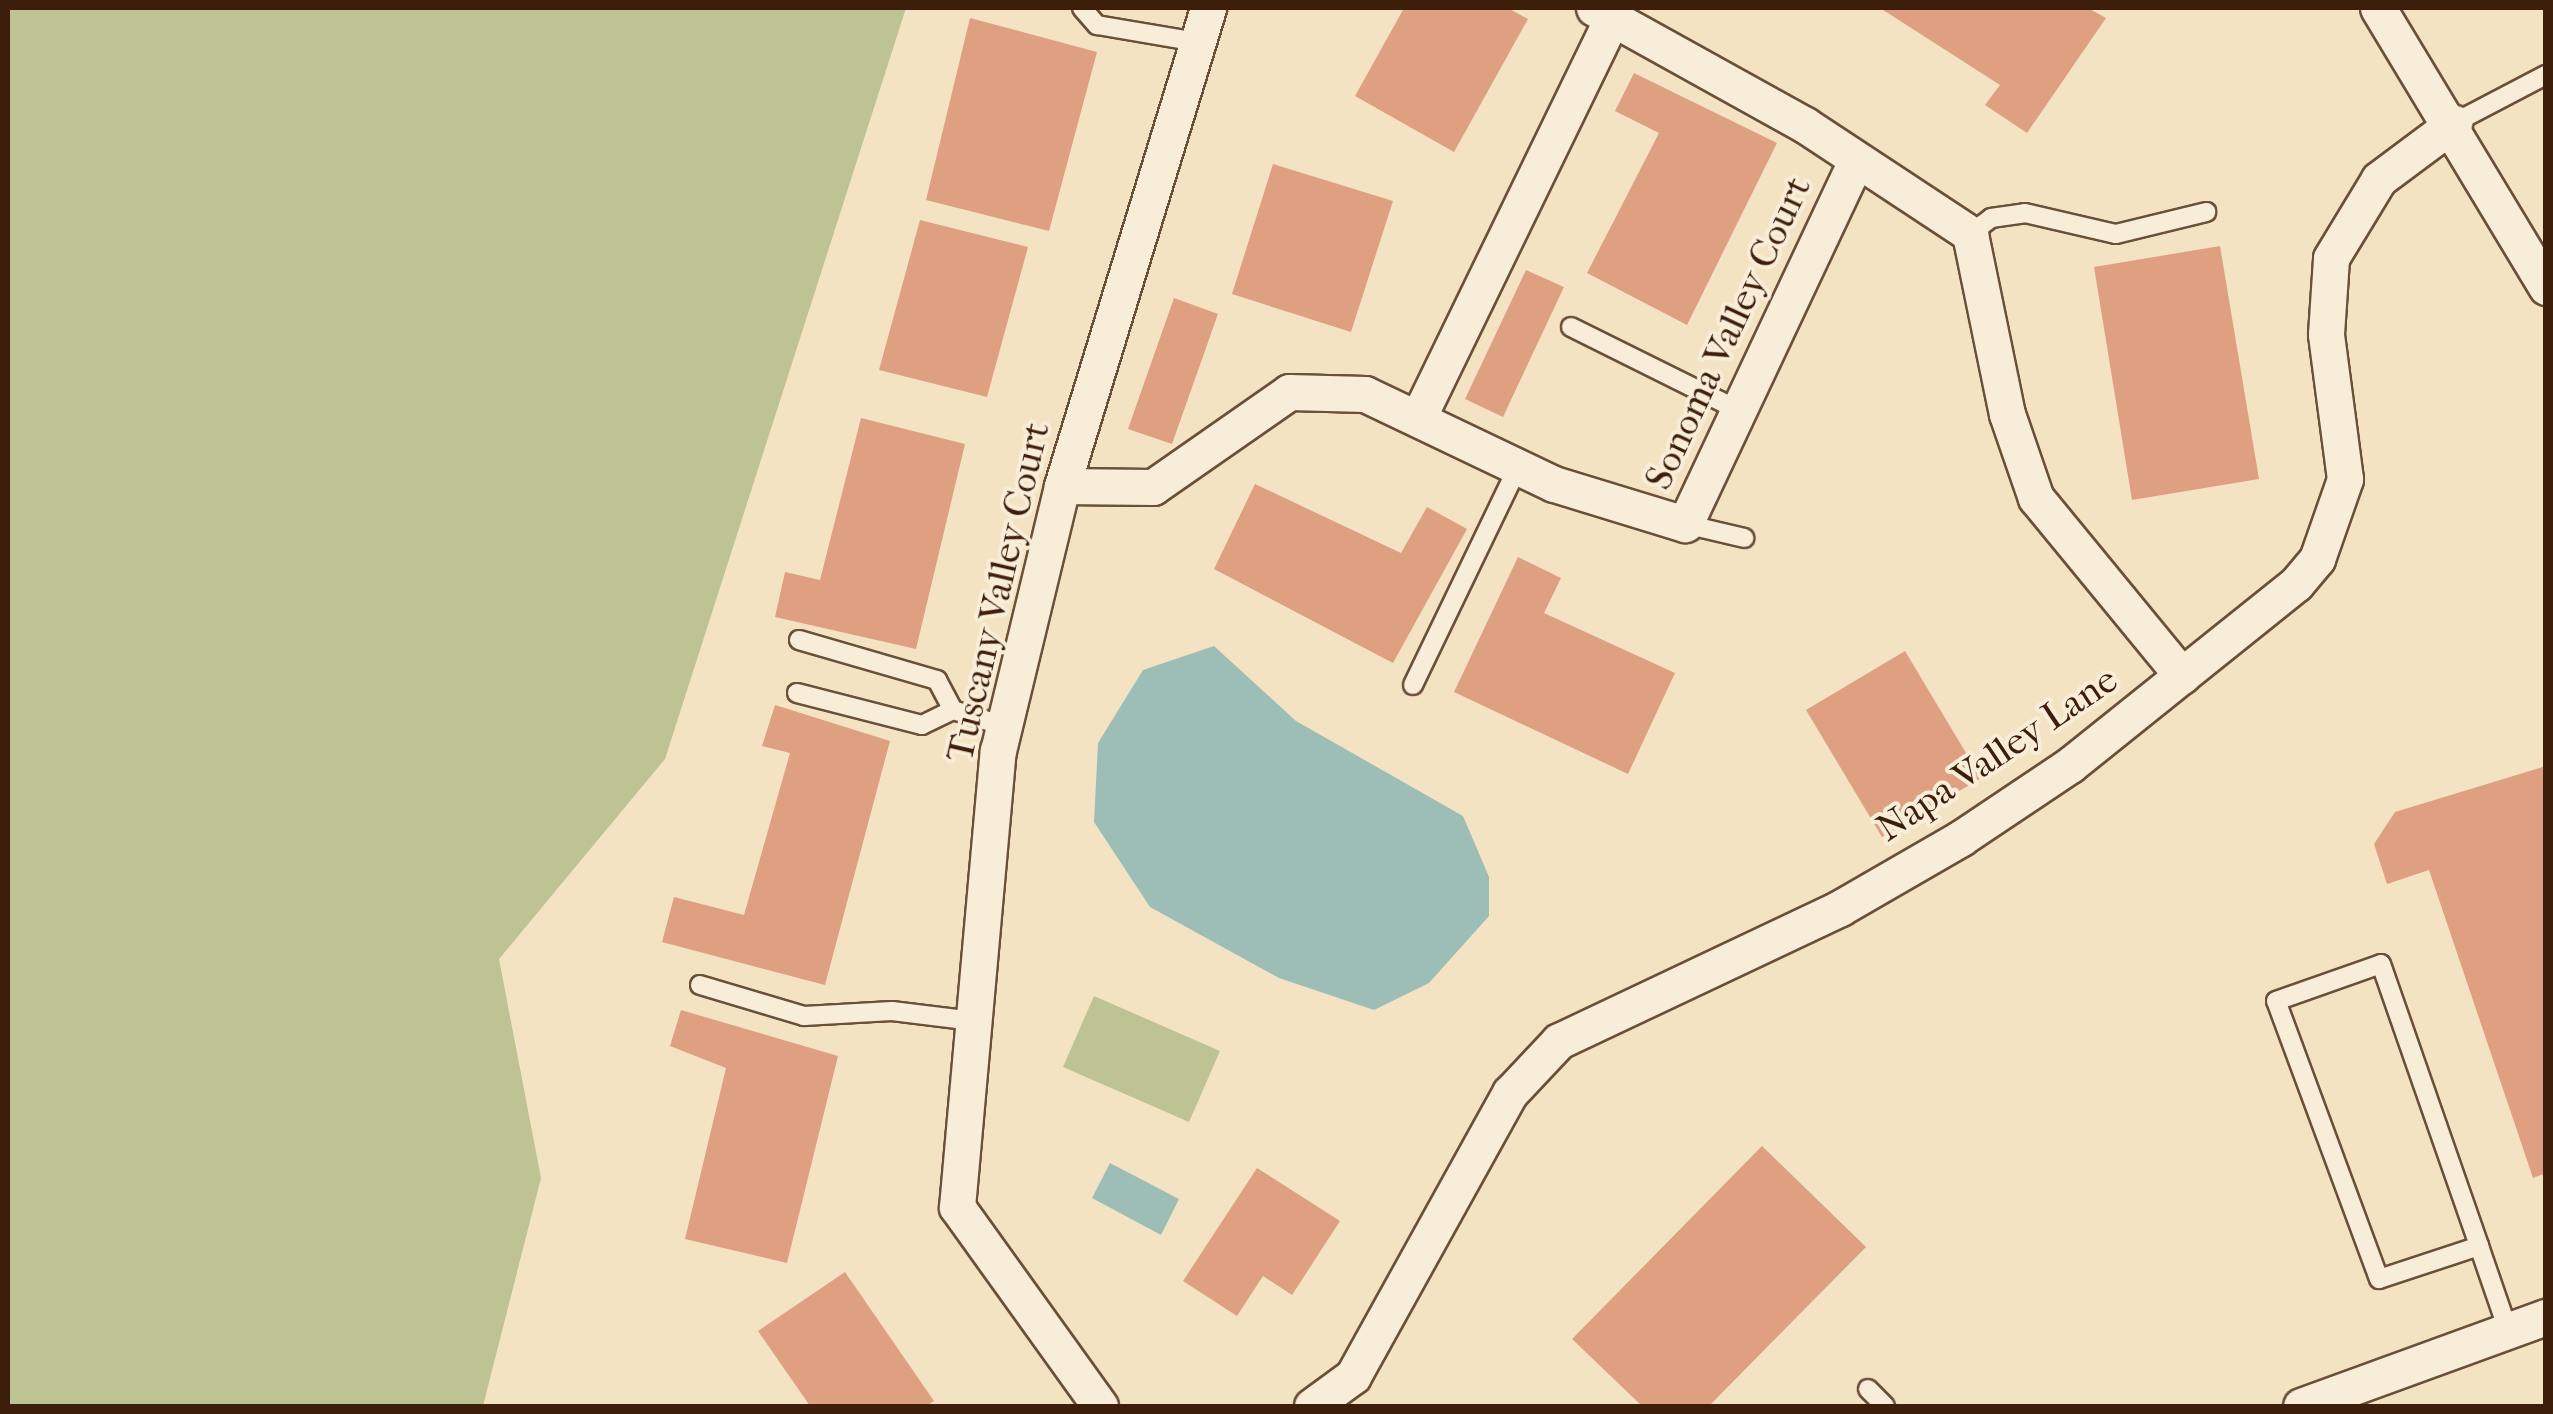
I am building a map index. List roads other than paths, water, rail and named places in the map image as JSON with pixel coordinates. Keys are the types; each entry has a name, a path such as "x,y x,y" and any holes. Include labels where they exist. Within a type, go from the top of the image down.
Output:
{"street":[{"name":"Tuscany Valley Court","path":"1100,1406 957,1208 1004,726 1062,486 1208,8"},
{"path":"2378,8 2454,123 2546,288"},
{"path":"1418,418 1603,13 1856,161 1970,234 2007,414 2036,498 2182,676"},
{"name":"Napa Valley Lane","path":"1312,1406 1353,1376 1510,1093 1559,1041 1840,908 1960,838 2182,676 2317,559 2345,479 2326,334 2331,258 2378,179 2454,123"},
{"name":"Sonoma Valley Court","path":"1062,486 1154,488 1288,392 1365,394 1519,466 1684,524 1856,161"},
{"path":"2301,1406 2546,1317"}],"lane":[{"path":"1082,8 1097,25 1197,42"},
{"name":"Napa Valley Lane","path":"2454,123 2546,74"},
{"path":"1970,234 1991,218 2025,212 2116,234 2206,212"},
{"path":"1572,327 1736,409"},
{"path":"1413,684 1519,466"},
{"path":"1684,524 1744,538"},
{"path":"799,640 937,680 952,710"},
{"path":"798,693 922,725 952,710 1004,726"},
{"path":"2479,1246 2379,1279 2276,1002 2380,964 2479,1246 2508,1330"},
{"path":"700,985 804,1016 892,1011 973,1021"},
{"path":"1868,1389 1885,1406"}],"water":[{"path":"1214,646 1296,721 1463,816 1489,877 1489,916 1429,983 1374,1010 1279,978 1150,907 1094,822 1098,743 1143,670"},
{"path":"1110,1163 1179,1199 1161,1235 1092,1198"}]}
